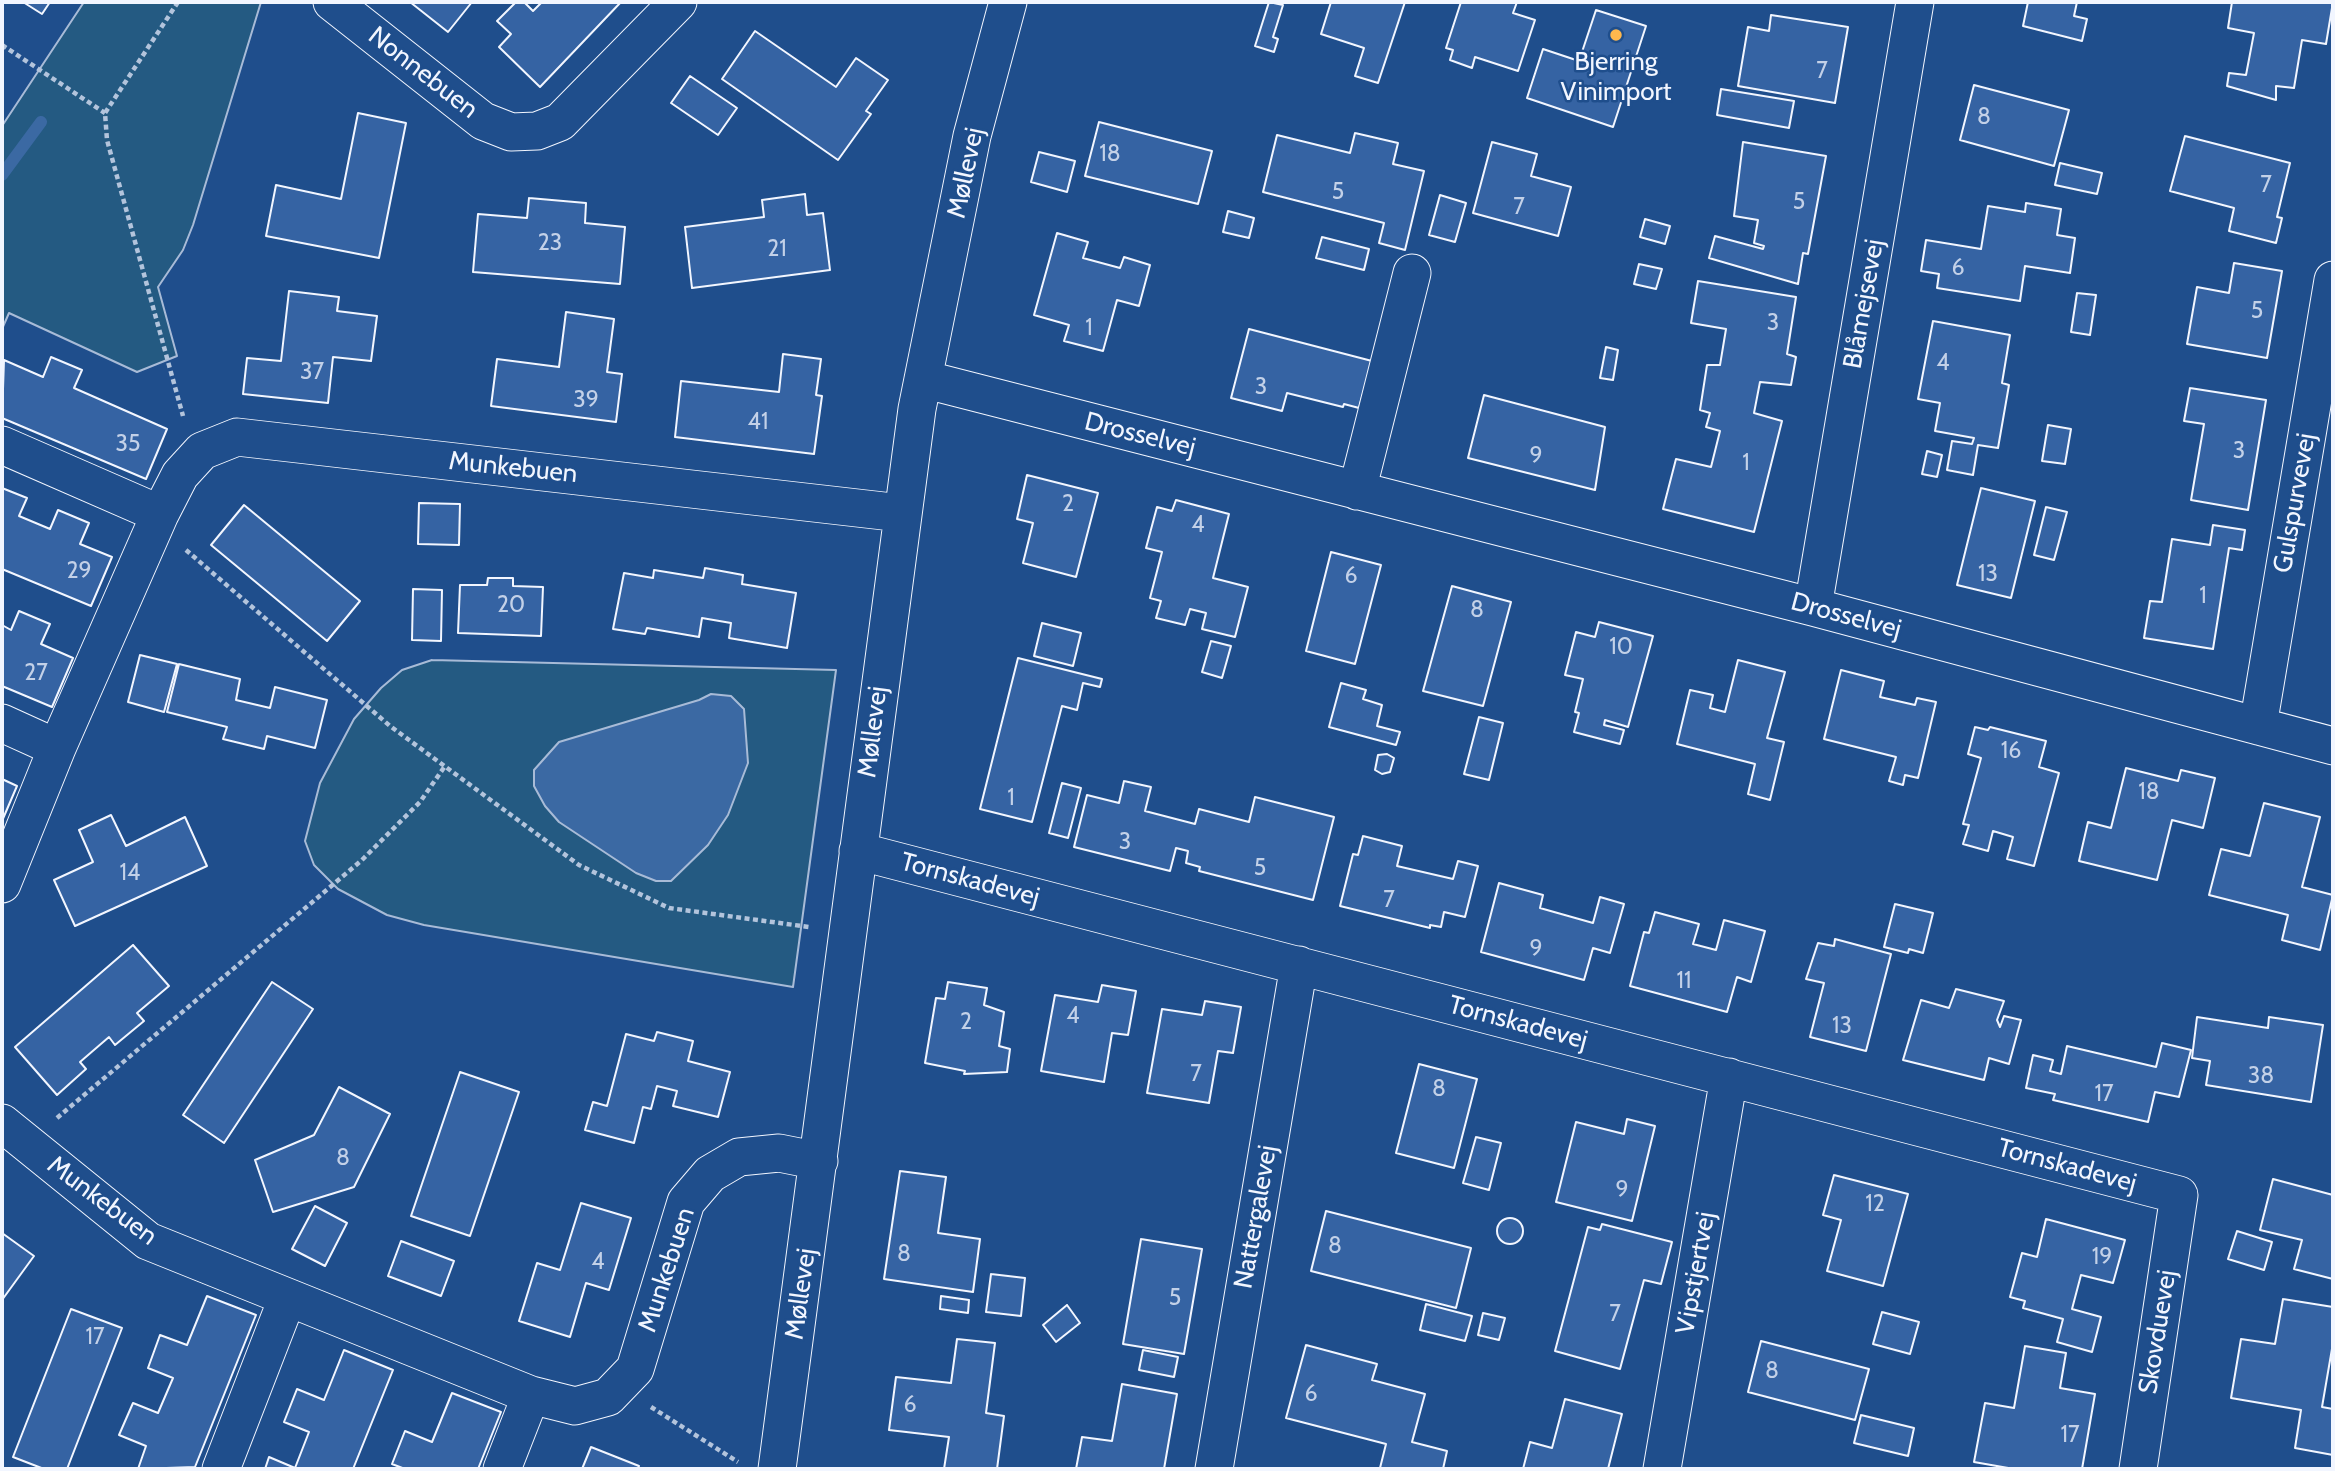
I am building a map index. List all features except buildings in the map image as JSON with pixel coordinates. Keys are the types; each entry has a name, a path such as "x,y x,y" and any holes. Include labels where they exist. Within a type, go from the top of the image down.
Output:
{"street":[{"name":"Nonnebuen","path":"332,2 483,121 511,132 537,131 560,122 678,2"},
{"name":"Møllevej","path":"777,1469 820,1161 901,513 923,379 972,136 1009,2"},
{"name":"Blåmejsevej","path":"1813,607 1915,2"},
{"path":"1357,491 1412,273"},
{"name":"Gulspurvevej","path":"2258,726 2333,280"},
{"name":"Drosselvej","path":"923,379 1813,607 2333,746"},
{"name":"Munkebuen","path":"2,884 57,748 158,519 180,475 202,451 237,438 901,513"},
{"path":"2,444 158,519"},
{"path":"2,723 57,748"},
{"name":"Tornskadevej","path":"858,851 2179,1195"},
{"name":"Nattergalevej","path":"1213,1469 1299,965"},
{"name":"Vipstjertvej","path":"1662,1469 1729,1077"},
{"name":"Munkebuen","path":"14,1133 148,1241 286,1299 531,1395 575,1406 608,1397 635,1369 686,1202 710,1174 738,1157 779,1153 820,1161"},
{"name":"Skovduevej","path":"2138,1469 2179,1195"},
{"path":"221,1469 286,1299"},
{"path":"502,1469 531,1395"}],"path":[{"path":"178,2 105,113 107,140 187,428 202,451"},
{"path":"2,45 105,113"},
{"path":"158,519 390,726 579,865 669,908 809,927"},
{"path":"14,1133 362,860 420,802 445,766"},
{"path":"618,1386 738,1462"}],"shaded area":[{"path":"84,2 261,2 193,225 183,250 158,287 177,356 137,372 9,313 2,329 2,126"},
{"path":"432,660 836,670 793,987 424,925 387,915 338,889 314,865 305,841 320,783 354,719 381,688 402,670"},
{"path":"711,694 731,696 744,709 748,763 728,815 708,845 671,881 656,881 636,873 559,822 545,806 534,786 534,770 559,742 699,700"}],"waterway":[{"path":"2,175 41,122"}],"place":[{"name":"Bjerring Vinimport","path":"1616,35"}]}
